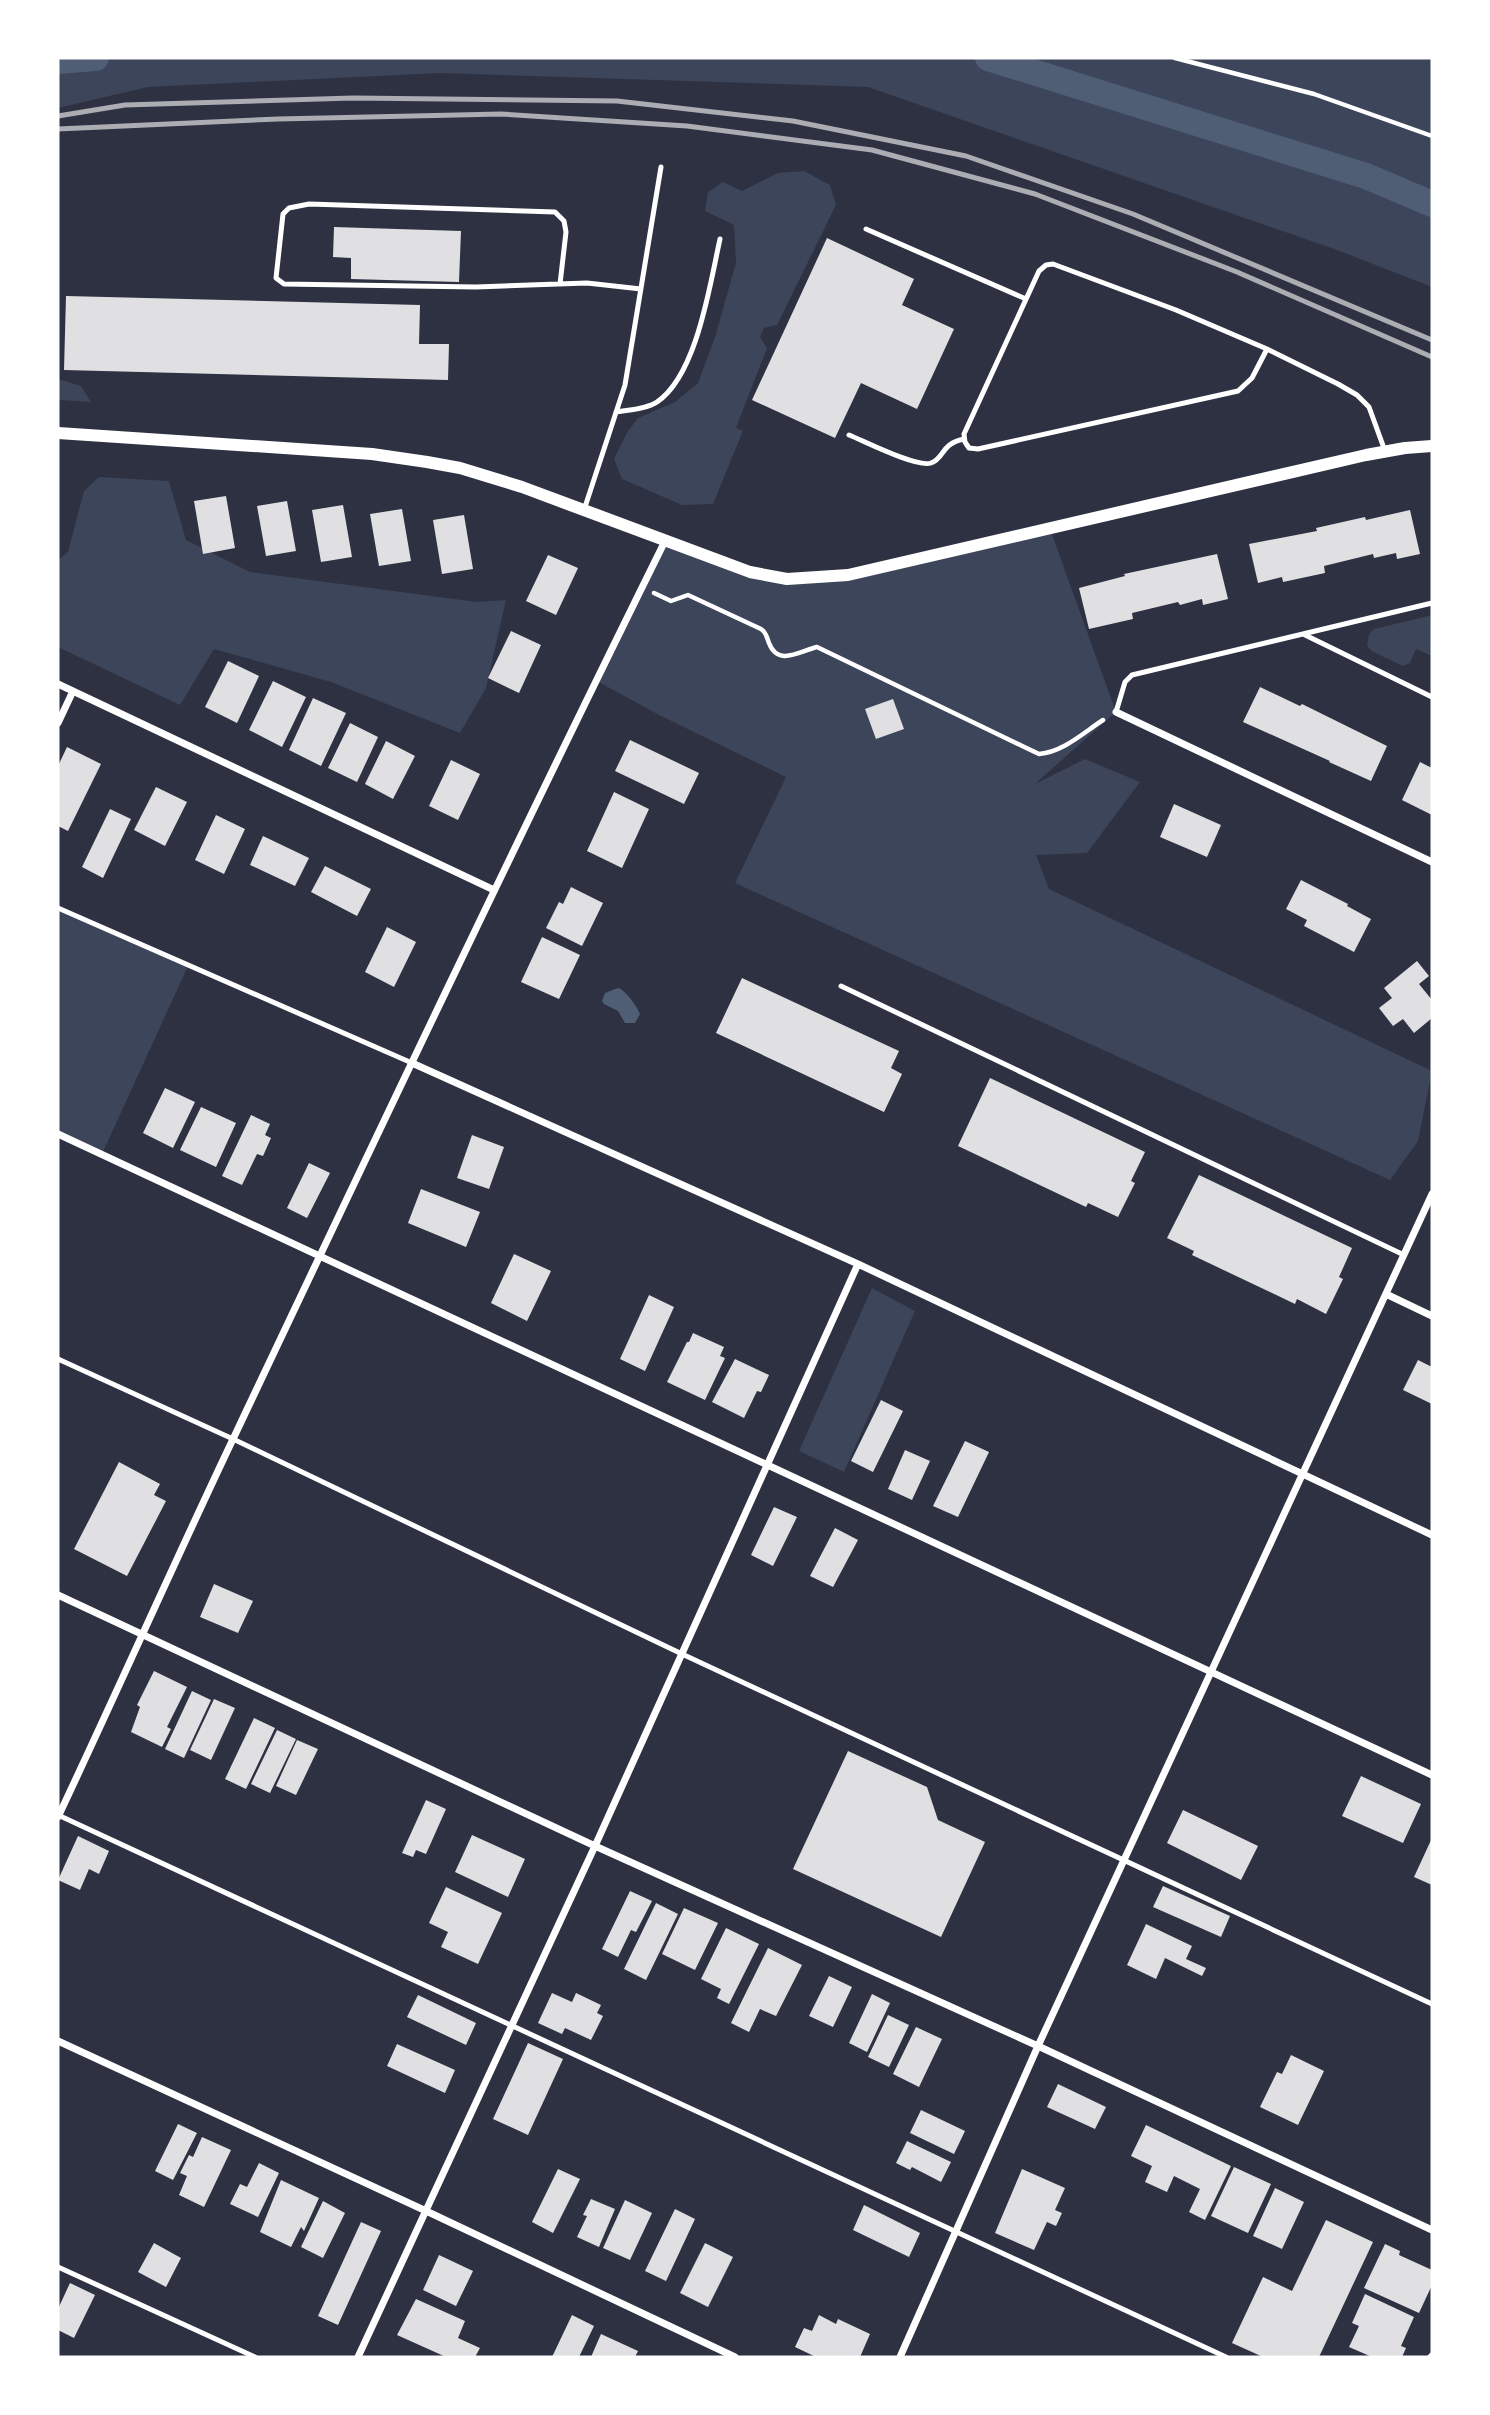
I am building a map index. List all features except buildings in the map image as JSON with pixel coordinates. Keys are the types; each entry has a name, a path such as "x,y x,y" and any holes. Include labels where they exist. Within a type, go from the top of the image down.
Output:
{"street":[{"path":"58,433 400,457 486,475 731,566 770,576 804,579 848,575 1385,451 1432,446"},
{"path":"58,1816 233,1439 494,890 665,541"},
{"path":"58,684 494,890"},
{"path":"58,723 73,691"},
{"path":"1116,712 1432,862"},
{"path":"412,1063 858,1264 1432,1535"},
{"path":"58,1134 1432,1775"},
{"path":"900,2357 1038,2046 1432,1194"},
{"path":"358,2357 595,1846 858,1264"},
{"path":"1386,1294 1432,1316"},
{"path":"58,1595 595,1846 1038,2046 1432,2230"},
{"path":"58,2041 735,2357"}],"lane":[{"path":"584,510 625,385 662,167"},
{"path":"560,284 566,232 564,221 555,212 309,204 289,208 283,214 276,278 284,284 476,287 560,284 587,283 641,289"},
{"path":"866,229 1026,299"},
{"path":"616,412 655,404 670,392 681,376 704,313 720,239"},
{"path":"1267,349 1252,378 1238,391 978,449 970,448 964,439 1039,271 1046,264 1053,264 1176,310 1267,349 1357,395 1369,407 1385,451"},
{"path":"849,435 927,465 934,462 952,441 964,439"},
{"path":"1116,712 1125,682 1132,675 1432,603"},
{"path":"1303,634 1432,697"},
{"path":"58,908 412,1063"},
{"path":"841,986 1404,1255"},
{"path":"58,1359 1432,2004"},
{"path":"58,1816 512,2025 1213,2354 1226,2357"},
{"path":"58,2267 255,2357"}],"path":[{"path":"1175,58 1314,94 1432,136"},
{"path":"642,588 671,601 688,595 761,629 766,632 772,650 780,656 789,657 817,647 1039,754 1051,753 1116,712"}],"shaded area":[{"path":"58,58 1432,58 1432,287 1337,250 868,87 440,73 148,87 58,108"},
{"path":"804,171 830,185 836,205 777,325 764,328 760,337 767,348 736,428 743,431 713,504 682,505 622,479 614,459 628,431 638,418 675,402 698,383 715,337 736,263 734,225 705,211 708,192 723,182 742,191 778,173"},
{"path":"58,379 81,386 91,402 58,400"},
{"path":"99,477 169,481 186,540 250,572 477,602 506,600 486,688 460,733 331,682 214,649 180,705 58,647 58,560 68,552 84,491"},
{"path":"1050,529 1116,712 1035,784 1085,759 1140,782 1087,853 1036,855 1049,889 1432,1071 1418,1141 1390,1180 735,883 786,777 659,715 597,681 665,541 731,566 822,578"},
{"path":"1432,615 1432,656 1416,649 1410,663 1403,666 1373,652 1367,646 1369,634 1374,629"},
{"path":"58,908 188,966 102,1154 58,1134"},
{"path":"618,988 634,1003 640,1014 635,1023 625,1023 618,1011 602,1001 605,993"},
{"path":"872,1288 915,1311 844,1472 799,1451"}],"waterway":[{"path":"58,61 96,58"},
{"path":"988,58 1366,176 1432,204"}],"railway":[{"path":"58,116 125,105 353,98 617,101 793,121 966,156 1133,214 1432,340"},
{"path":"58,129 278,119 501,114 687,126 872,150 1035,194 1237,272 1432,357"}]}
